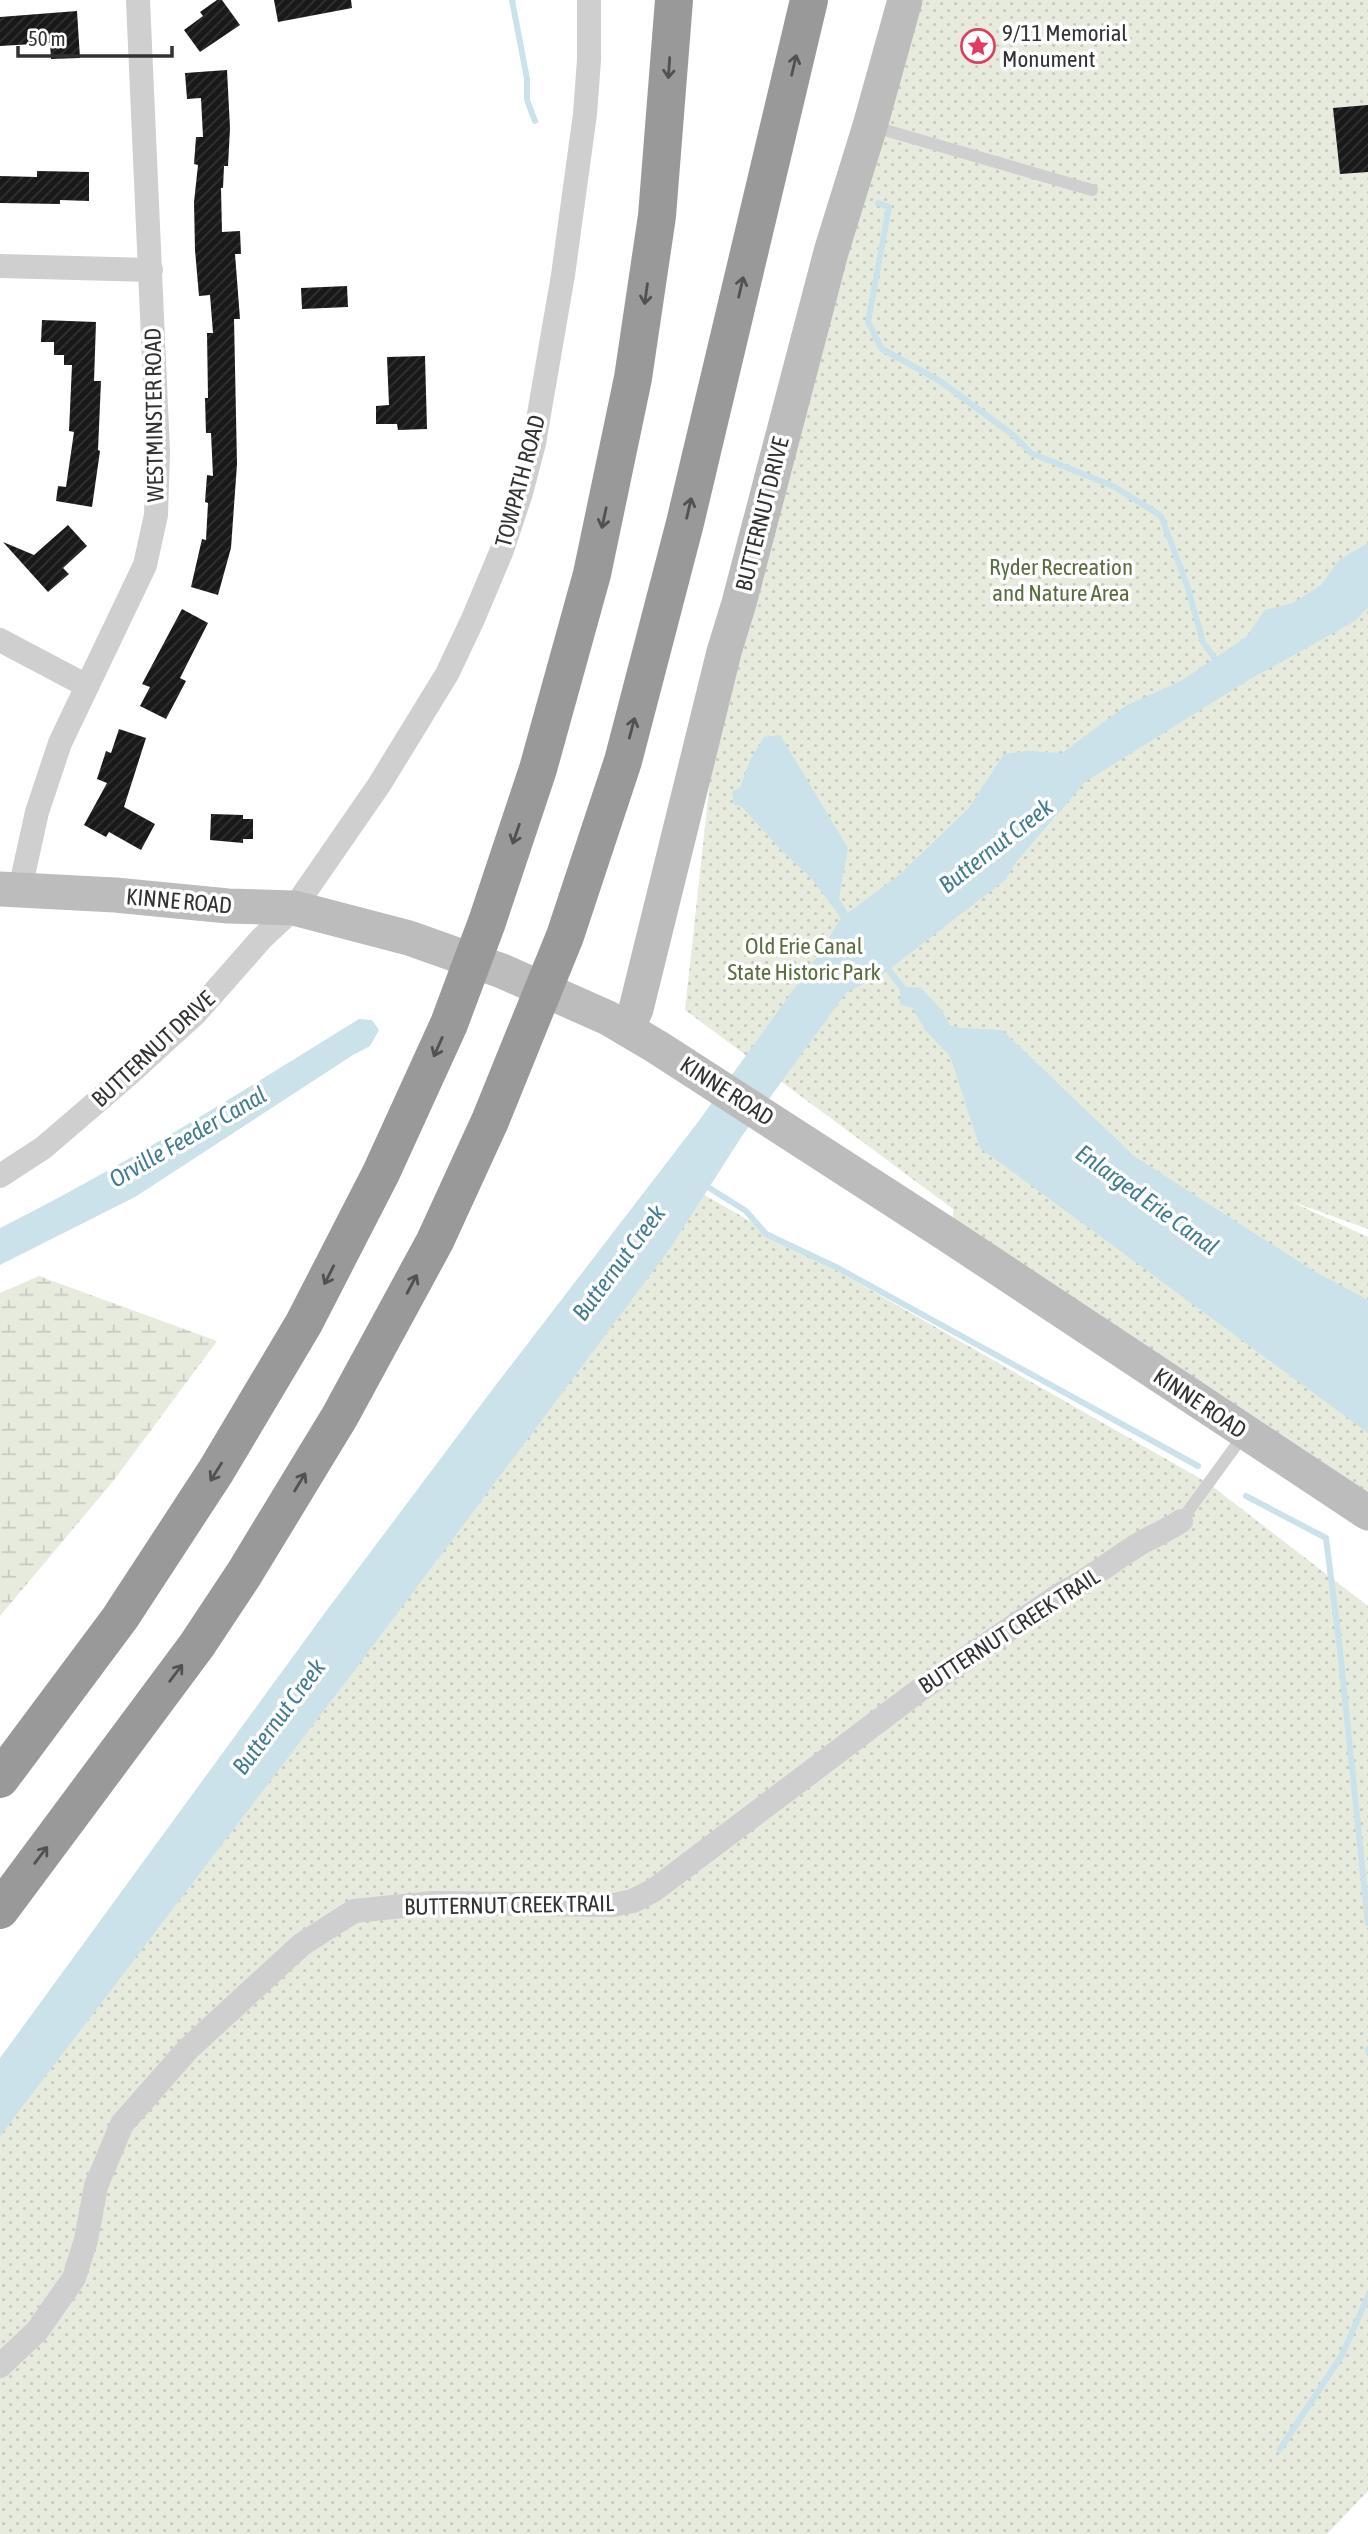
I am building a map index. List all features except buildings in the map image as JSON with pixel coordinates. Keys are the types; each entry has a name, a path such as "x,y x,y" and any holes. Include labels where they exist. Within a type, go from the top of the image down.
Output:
{"highway":[{"path":"0,1779 120,1618 216,1471 291,1346 381,1173 449,1024 487,922 538,769 592,574 633,378 657,216 674,0"},
{"path":"0,1910 197,1645 244,1574 340,1416 435,1241 490,1121 565,936 623,761 685,523 809,0"}],"street":[{"name":"WESTMINSTER ROAD","path":"10,889 60,743 145,565 156,515 158,453 138,0"},
{"name":"TOWPATH ROAD","path":"294,908 379,785 447,674 489,584 521,493 548,372 574,199 586,100 589,0"},
{"name":"BUTTERNUT DRIVE","path":"627,1029 636,1009 724,652 740,603 831,252 905,0"},
{"path":"0,267 151,270"},
{"path":"0,640 87,686"},
{"name":"KINNE ROAD","path":"10,889 115,895 228,906 294,908 409,938 502,971 584,1007 657,1047 820,1151 1368,1513"},
{"name":"BUTTERNUT DRIVE","path":"0,1177 43,1148 195,1014 262,938 294,908"},
{"name":"BUTTERNUT CREEK TRAIL","path":"0,2366 37,2331 74,2278 86,2240 96,2186 122,2124 188,2049 301,1945 354,1910 433,1903 613,1905 634,1901 654,1890 921,1689 1061,1594 1181,1521"}],"lane":[{"path":"870,126 1092,190"},
{"path":"1181,1521 1245,1433"}],"green space":[{"name":"Ryder Recreation and Nature Area","path":"905,0 1368,0 1368,1229 1290,1201 1368,1237 1368,1520 953,1226 953,1209 685,1010 724,652"},
{"path":"680,1181 1208,1483 1368,1606 1368,2491 1327,2534 0,2534 0,2088"},
{"path":"39,1276 217,1341 114,1480 0,1616 0,1293"}],"water":[{"path":"1368,543 1368,608 1355,621 1247,681 1085,782 1017,861 1005,880 891,968 906,987 921,988 941,1009 950,1025 1002,1030 1134,1156 1312,1270 1368,1300 1368,1433 980,1148 950,1056 926,1031 912,1008 900,1005 900,990 886,972 846,993 742,1136 669,1250 351,1675 0,2136 0,2058 324,1614 698,1122 820,953 841,918 812,879 741,806 734,805 732,791 740,788 750,760 764,737 780,735 848,848 839,898 848,913 899,875 968,809 1004,754 1027,751 1062,753 1127,705 1181,681 1246,637 1265,610 1293,603 1321,585 1339,560"},
{"name":"Orville Feeder Canal","path":"359,1019 372,1020 379,1030 370,1046 135,1197 0,1265 0,1228 137,1154"}],"waterway":[{"path":"512,0 527,79 527,100 535,121"},
{"path":"878,203 889,207 868,322 882,349 940,381 1013,435 1031,453 1115,487 1161,516 1187,585 1203,642 1218,663"},
{"path":"703,1184 746,1211 766,1234 836,1267 1198,1466"},
{"path":"1246,1496 1326,1538 1368,1923"},
{"path":"1280,2449 1342,2355 1368,2296"}],"place":[{"name":"9/11 Memorial Monument","path":"978,46"}],"water label":[{"name":"Butternut Creek","path":"996,846"},
{"name":"Enlarged Erie Canal","path":"1147,1200"},
{"name":"Butternut Creek","path":"619,1263"},
{"name":"Butternut Creek","path":"279,1717"}],"park label":[{"name":"Old Erie Canal State Historic Park","path":"804,959"}]}
